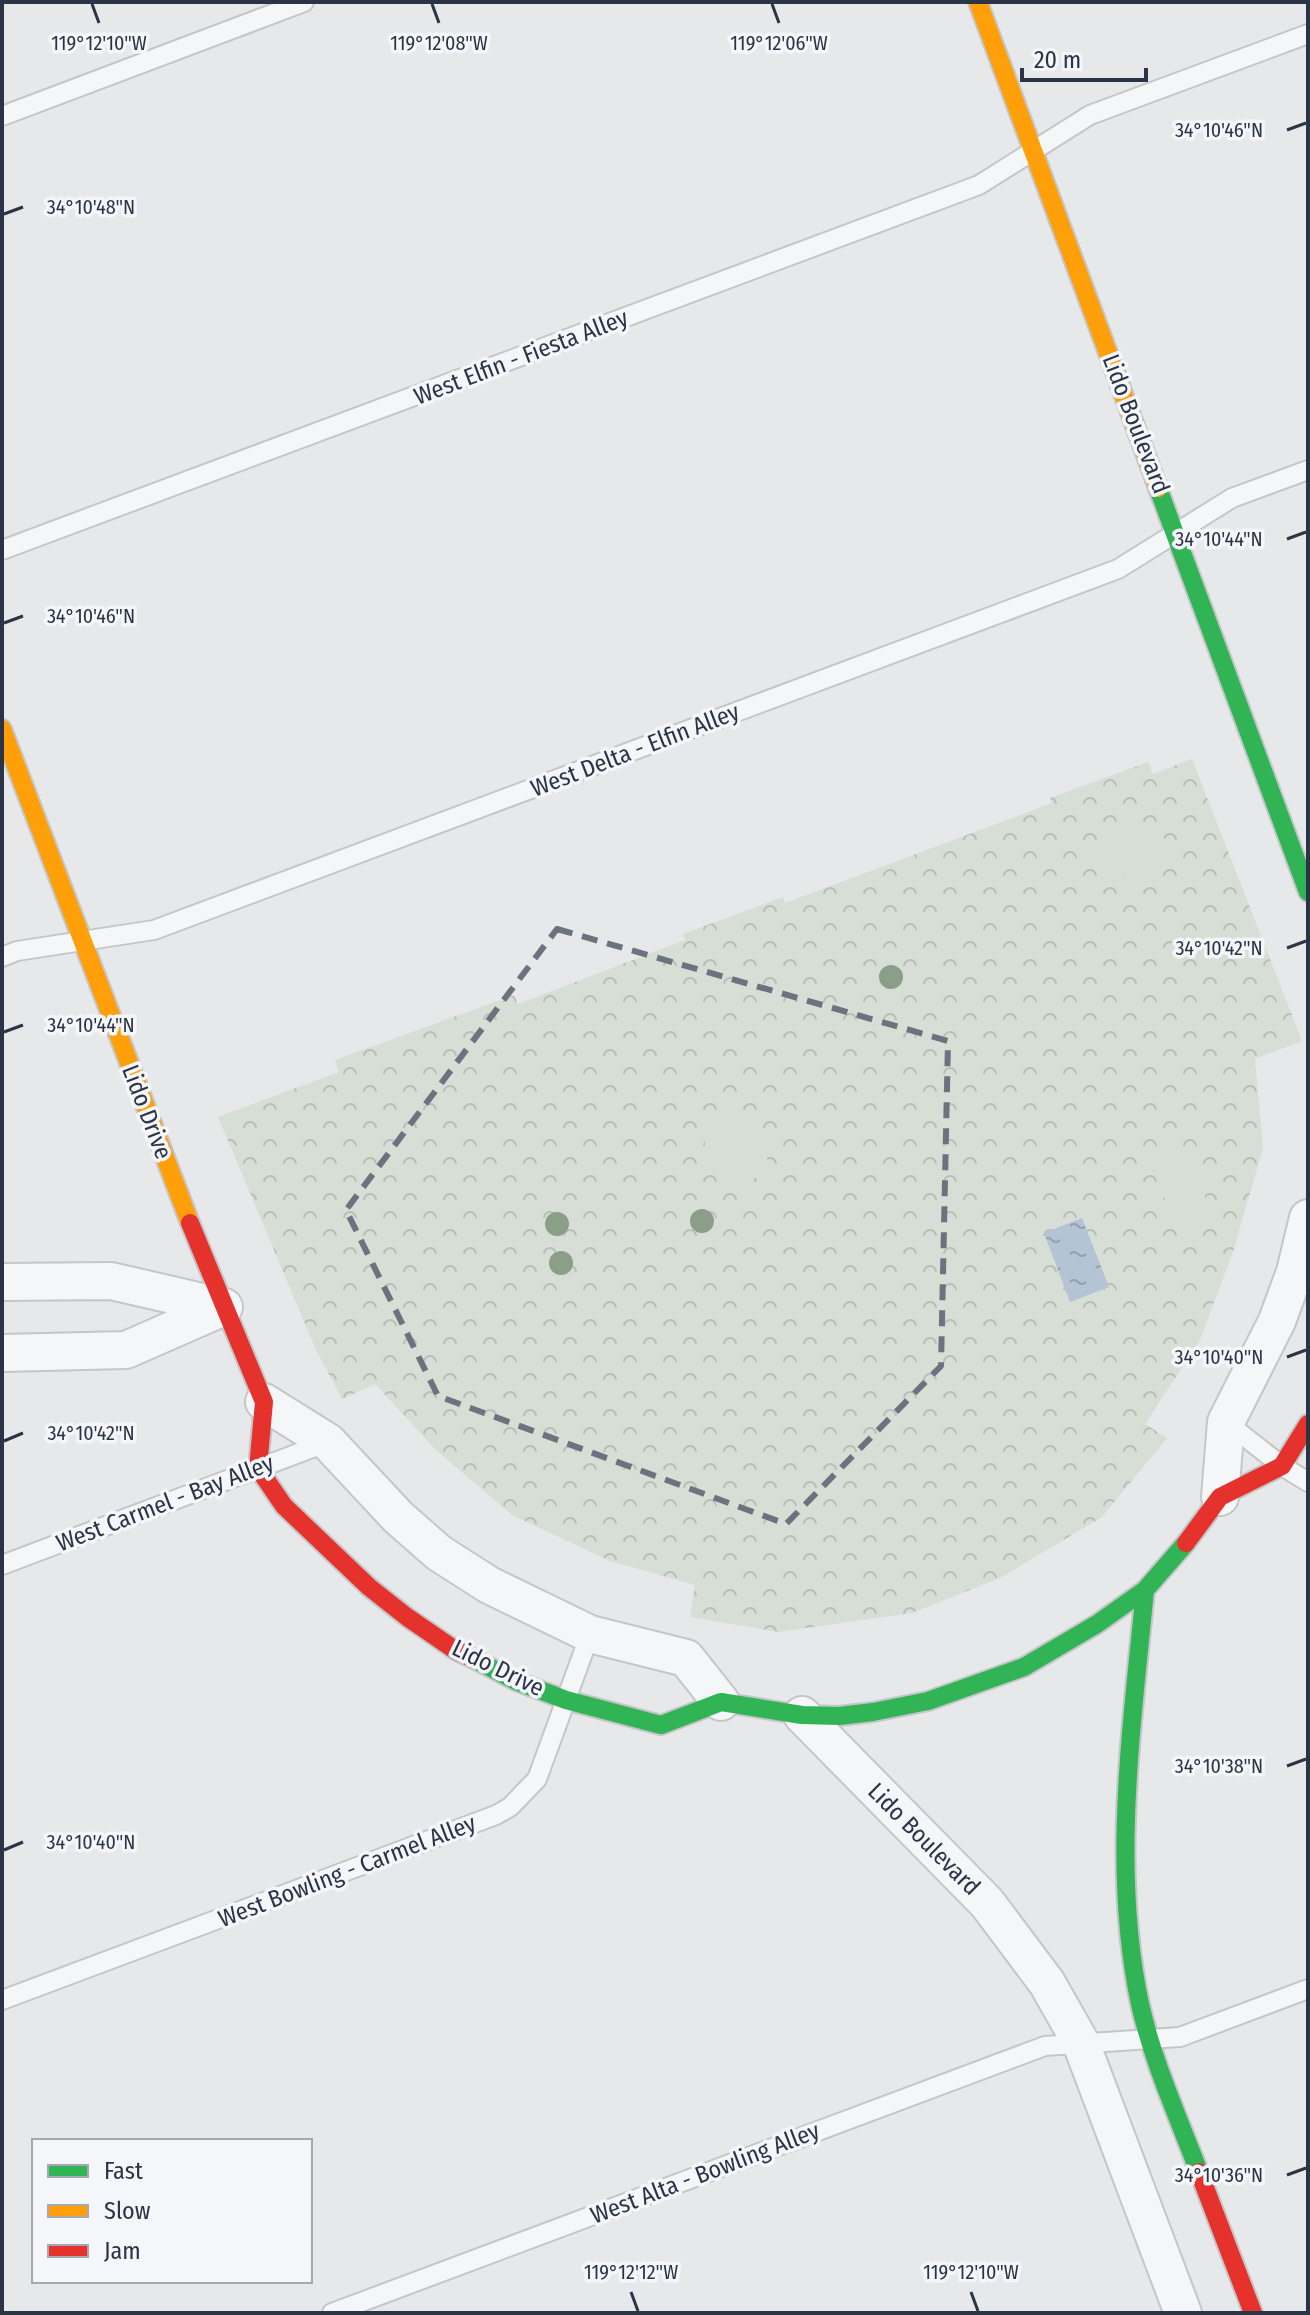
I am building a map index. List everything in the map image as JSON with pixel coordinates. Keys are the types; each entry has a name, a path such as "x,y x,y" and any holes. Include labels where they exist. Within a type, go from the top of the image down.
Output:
{"street":[{"name":"Lido Boulevard","path":"978,2 1308,892"},
{"name":"Lido Drive","path":"2,729 177,1191 264,1402 258,1468 284,1506 369,1587 407,1617 467,1656 516,1681 566,1700 661,1725 721,1702"},
{"path":"1220,1497 1226,1422 1277,1321 1295,1272 1308,1218"},
{"path":"2,1282 111,1281 224,1307"},
{"path":"2,1353 126,1350 224,1307"},
{"path":"264,1402 328,1442 398,1517 439,1553 489,1585 590,1634 686,1658 721,1702 802,1715 839,1716 928,1701 1024,1667 1064,1645 1145,1590 1170,1564 1220,1497 1282,1466 1308,1424"},
{"path":"1145,1590 1129,1773 1125,1881 1137,1991 1149,2038 1253,2313"},
{"name":"Lido Boulevard","path":"802,1715 987,1903 1047,1983 1081,2043 1183,2313"}],"lane":[{"path":"2,116 304,2"},
{"name":"West Elfin - Fiesta Alley","path":"2,550 979,185 1090,115 1308,34"},
{"name":"West Delta - Elfin Alley","path":"2,957 17,951 154,930 1118,569 1232,498 1308,470"},
{"path":"1226,1422 1282,1466 1308,1482"},
{"name":"West Carmel - Bay Alley","path":"2,1565 328,1442"},
{"name":"West Bowling - Carmel Alley","path":"2,2000 496,1815 510,1807 537,1779 590,1634"},
{"name":"West Alta - Bowling Alley","path":"332,2313 1045,2046 1180,2037 1308,1989"}],"highlighted area":[{"path":"557,929 948,1041 941,1366 786,1524 438,1396 346,1210"}],"green space":[{"path":"1192,759 1302,1041 1255,1059 1263,1148 1233,1252 1200,1340 1145,1424 1167,1438 1102,1517 1002,1577 912,1613 778,1632 690,1617 695,1585 610,1561 512,1515 437,1451 375,1384 342,1399 316,1350 218,1117 339,1072 335,1060 514,995 518,1004 685,940 683,934 783,897 785,903 1052,803 1050,798 1148,762 1153,774"},
{"path":"1144,824 1161,831 1169,849 1160,868 1143,878 1105,873 1091,861 1097,840 1122,826"},
{"path":"726,1110 755,1119 768,1149 766,1170 749,1181 734,1183 721,1176 705,1149 710,1122"},
{"path":"1185,1150 1201,1172 1204,1189 1206,1216 1197,1226 1181,1225 1161,1192 1158,1181 1157,1171 1161,1162"}],"water":[{"path":"1082,1218 1109,1287 1070,1302 1044,1233"}],"traffic: fast":[{"path":"1158,488 1308,892"},
{"path":"474,1659 516,1681 566,1700 661,1725 721,1702 802,1715 839,1716 873,1712 928,1701 1024,1667 1097,1624 1145,1590 1186,1543"},
{"path":"1145,1590 1127,1797 1125,1850 1131,1953 1152,2047 1199,2172"}],"traffic: slow":[{"path":"978,2 1158,488"},
{"path":"2,729 190,1223"}],"traffic: jam":[{"path":"190,1223 264,1402 258,1468 284,1506 369,1587 455,1650 474,1659"},
{"path":"1186,1543 1220,1497 1282,1466 1308,1424"},
{"path":"1199,2172 1253,2313"}]}
